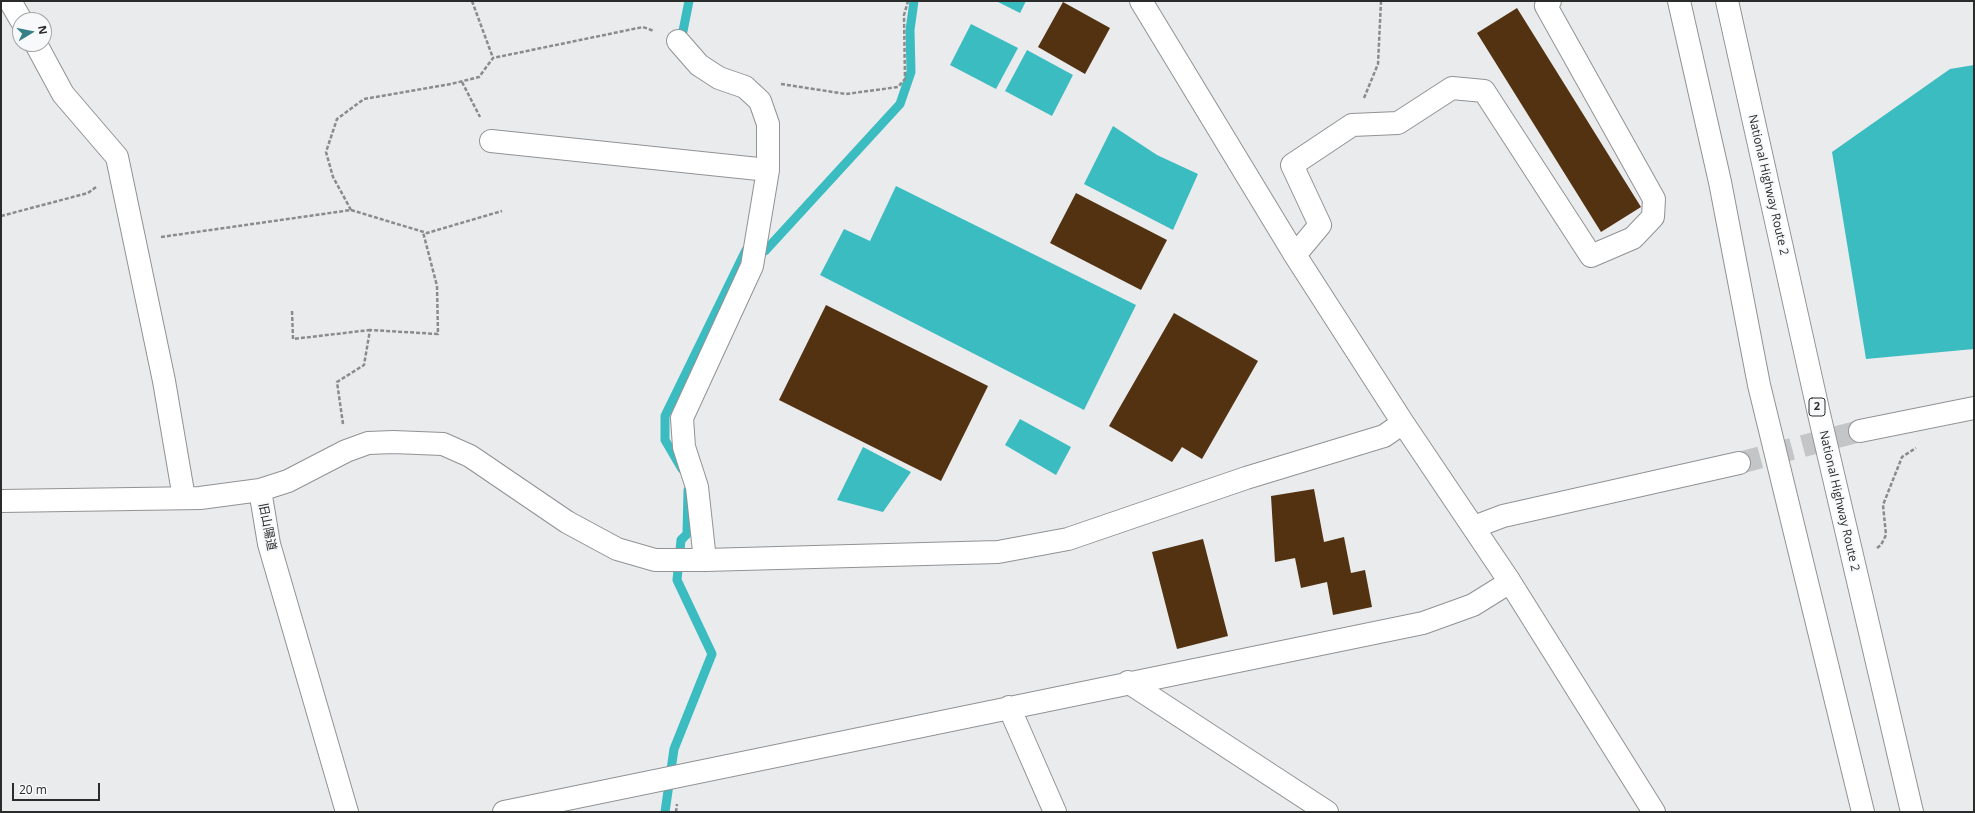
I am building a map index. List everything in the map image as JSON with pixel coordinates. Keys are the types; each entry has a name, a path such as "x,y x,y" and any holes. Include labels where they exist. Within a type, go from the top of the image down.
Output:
{"main road":[{"path":"10,1 16,12"},
{"path":"1141,1 1295,255 1510,582 1654,812"},
{"path":"1295,255 1320,225 1292,165 1352,125 1398,123 1452,88 1484,91 1591,256 1633,238 1653,217 1654,199 1546,6 1550,1"},
{"path":"1679,1 1720,182 1759,385 1863,812"},
{"name":"National Highway Route 2","path":"1727,1 1819,414 1912,812"},
{"path":"678,41 699,65 719,78 745,86 760,101 768,124 768,170 752,266 682,418 684,447 697,488 705,560"},
{"path":"40,52 63,94 117,157 164,380 184,498"},
{"path":"491,141 768,170"},
{"path":"1860,431 1974,408"},
{"path":"260,490 288,481 346,451 368,443 443,444 470,456 567,522 616,549 655,560 998,552 1068,539 1246,478 1384,436 1404,422"},
{"path":"1474,527 1503,516 1739,463"},
{"name":"旧山陽道","path":"1,501 184,498 260,490 269,544 347,812"},
{"path":"504,812 1423,622 1473,605 1510,582"},
{"path":"1128,682 1327,812"},
{"path":"1009,707 1055,812"}],"path":[{"path":"472,1 493,58"},
{"path":"745,86 758,80 846,94 898,87 905,79 904,15 908,1"},
{"path":"1352,125 1378,64 1381,1"},
{"path":"351,210 333,177 326,152 337,119 364,98 479,78 493,58 643,26 678,41"},
{"path":"462,82 491,141"},
{"path":"1,216 88,192 120,173"},
{"path":"134,240 351,210 427,233 502,211"},
{"path":"292,311 293,339 370,330 438,334 437,286 423,232"},
{"path":"346,451 337,382 364,365 370,330"},
{"path":"1873,551 1881,545 1886,535 1883,505 1902,457 1937,432 1933,416"}],"water":[{"path":"996,1 1026,1 1020,13"},
{"path":"971,24 1018,48 996,89 950,65"},
{"path":"1027,50 1073,75 1052,116 1005,91"},
{"path":"1974,65 1974,349 1866,359 1832,152 1950,69"},
{"path":"1113,126 1157,155 1198,174 1173,230 1084,184"},
{"path":"896,186 1136,305 1084,410 820,275 844,229 870,241"},
{"path":"1020,419 1071,447 1056,475 1005,445"},
{"path":"863,447 911,472 883,512 837,500"}],"building":[{"path":"1063,2 1110,28 1085,74 1038,47"},
{"path":"1517,8 1641,207 1601,232 1477,33"},
{"path":"1076,193 1167,240 1141,290 1050,243"},
{"path":"826,305 988,386 941,481 779,400"},
{"path":"1174,313 1258,361 1202,459 1182,447 1172,462 1109,426"},
{"path":"1314,489 1324,542 1344,537 1351,573 1365,570 1372,607 1333,615 1327,582 1301,588 1295,558 1275,562 1271,496"},
{"path":"1203,539 1228,636 1177,649 1152,552"}],"waterway":[{"path":"683,31 689,1"},
{"path":"682,469 665,440 665,416 746,250 765,251 900,104 911,72 910,30 914,1"},
{"path":"665,812 674,749 712,654 677,580 681,540 687,534 688,490"}],"tunnel":[{"path":"1739,463 1860,431"}]}
